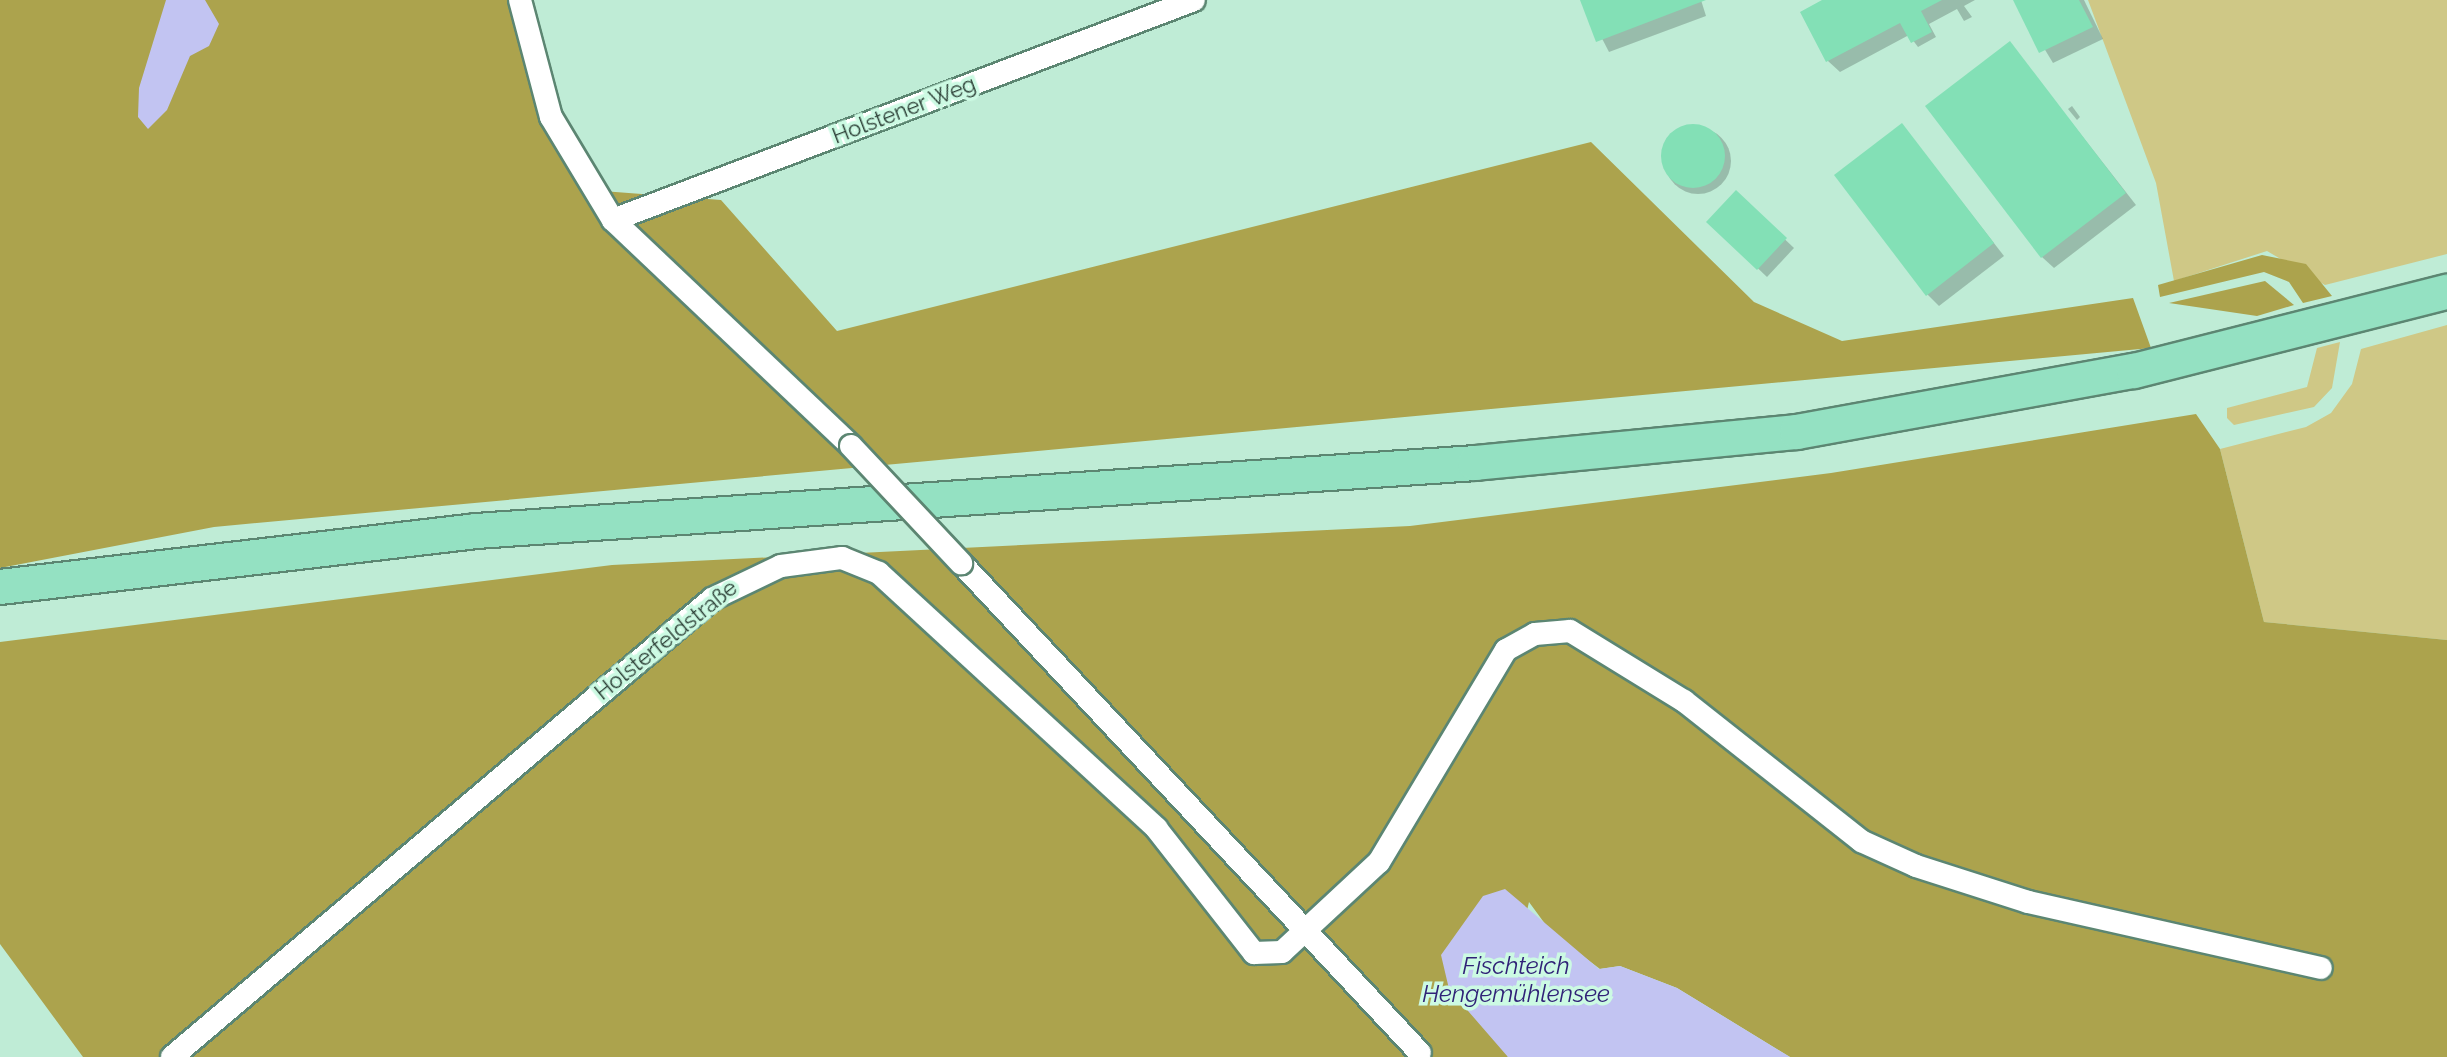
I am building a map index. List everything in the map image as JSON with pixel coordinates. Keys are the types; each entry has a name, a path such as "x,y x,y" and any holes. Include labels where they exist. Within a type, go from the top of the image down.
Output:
{"main road":[{"path":"0,587 476,531 1475,463 1797,432 2011,397 2295,334 2447,292"}],"street":[{"path":"520,0 551,117 613,220 851,446 1420,1053"},
{"name":"Holstener Weg","path":"613,220 1194,0"},
{"name":"Holsterfeldstraße","path":"172,1057 712,599 781,566 842,558 879,573 1156,828 1254,953 1282,952 1308,931"},
{"path":"1308,931 1379,862 1506,650 1535,634 1570,631 1684,701 1861,841 1916,866 2028,902 2321,968"}],"shaded area":[{"path":"0,0 517,0 589,190 721,200 837,331 1591,142 1754,302 1842,341 2133,298 2151,348 214,527 0,568"},
{"path":"2088,0 2447,0 2447,254 2325,285 2267,251 2174,281 2156,183"},
{"path":"2262,255 2306,264 2332,296 2303,303 2289,282 2264,272 2160,297 2158,285"},
{"path":"2265,281 2294,305 2257,316 2169,303"},
{"path":"2447,325 2447,640 2264,622 2220,449 2306,427 2331,413 2352,384 2361,349"},
{"path":"2340,342 2332,388 2314,407 2234,425 2227,418 2227,408 2307,387 2317,348"},
{"path":"2196,414 2220,449 2264,622 2447,640 2447,1057 1790,1057 1677,988 1620,966 1600,969 1551,932 1529,902 1497,1037 1508,1057 83,1057 0,944 0,642 612,565 1410,526 1831,473"}],"water":[{"path":"166,0 205,0 219,24 209,46 190,56 167,110 148,129 138,117 139,88"},
{"name":"Fischteich Hengemühlensee","path":"1505,889 1599,969 1620,966 1677,988 1790,1057 1508,1057 1449,989 1441,955 1483,896"}],"building":[{"path":"1580,0 1706,0 1596,42"},
{"path":"1822,0 1942,0 1921,11 1932,32 1911,43 1900,23 1826,62 1800,12"},
{"path":"2013,0 2079,0 2093,27 2039,53"},
{"path":"2010,41 2126,193 2041,258 1925,106"},
{"path":"1902,123 1994,243 1926,296 1834,175"},
{"path":"1687,124 1699,124 1716,133 1723,144 1723,168 1716,179 1699,188 1687,188 1675,183 1666,174 1661,162 1661,150 1666,138 1675,129"},
{"path":"1736,190 1787,238 1757,270 1706,222"}]}
